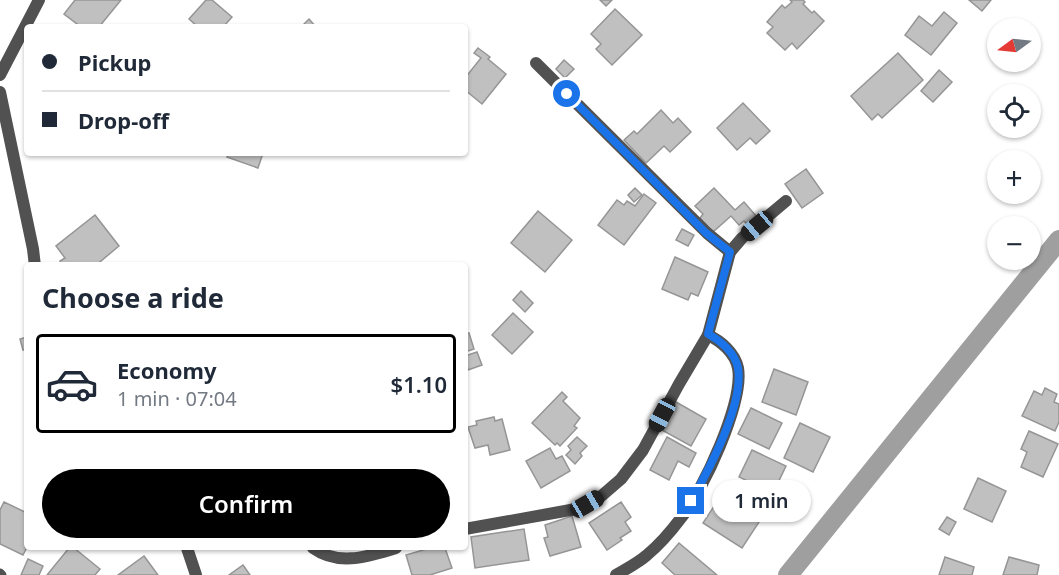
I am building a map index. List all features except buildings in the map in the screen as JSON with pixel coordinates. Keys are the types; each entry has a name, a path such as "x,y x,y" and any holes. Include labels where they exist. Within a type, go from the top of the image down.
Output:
{"street":[{"path":"27,24 39,0"},
{"path":"0,75 24,29"},
{"path":"536,63 706,233 730,252"},
{"path":"0,93 34,262"},
{"path":"468,528 576,509 612,488 643,450 708,334 730,252 742,238 786,201"},
{"path":"616,575 647,556 682,517 708,471 735,404 738,366 722,343 708,334"},
{"path":"188,550 196,575"},
{"path":"316,550 338,558 381,550"}],"waterway":[{"path":"788,575 1059,240"}],"route":[{"path":"567,94 706,233 730,252 708,334 722,343 738,366 735,404 708,471 691,501"}]}
